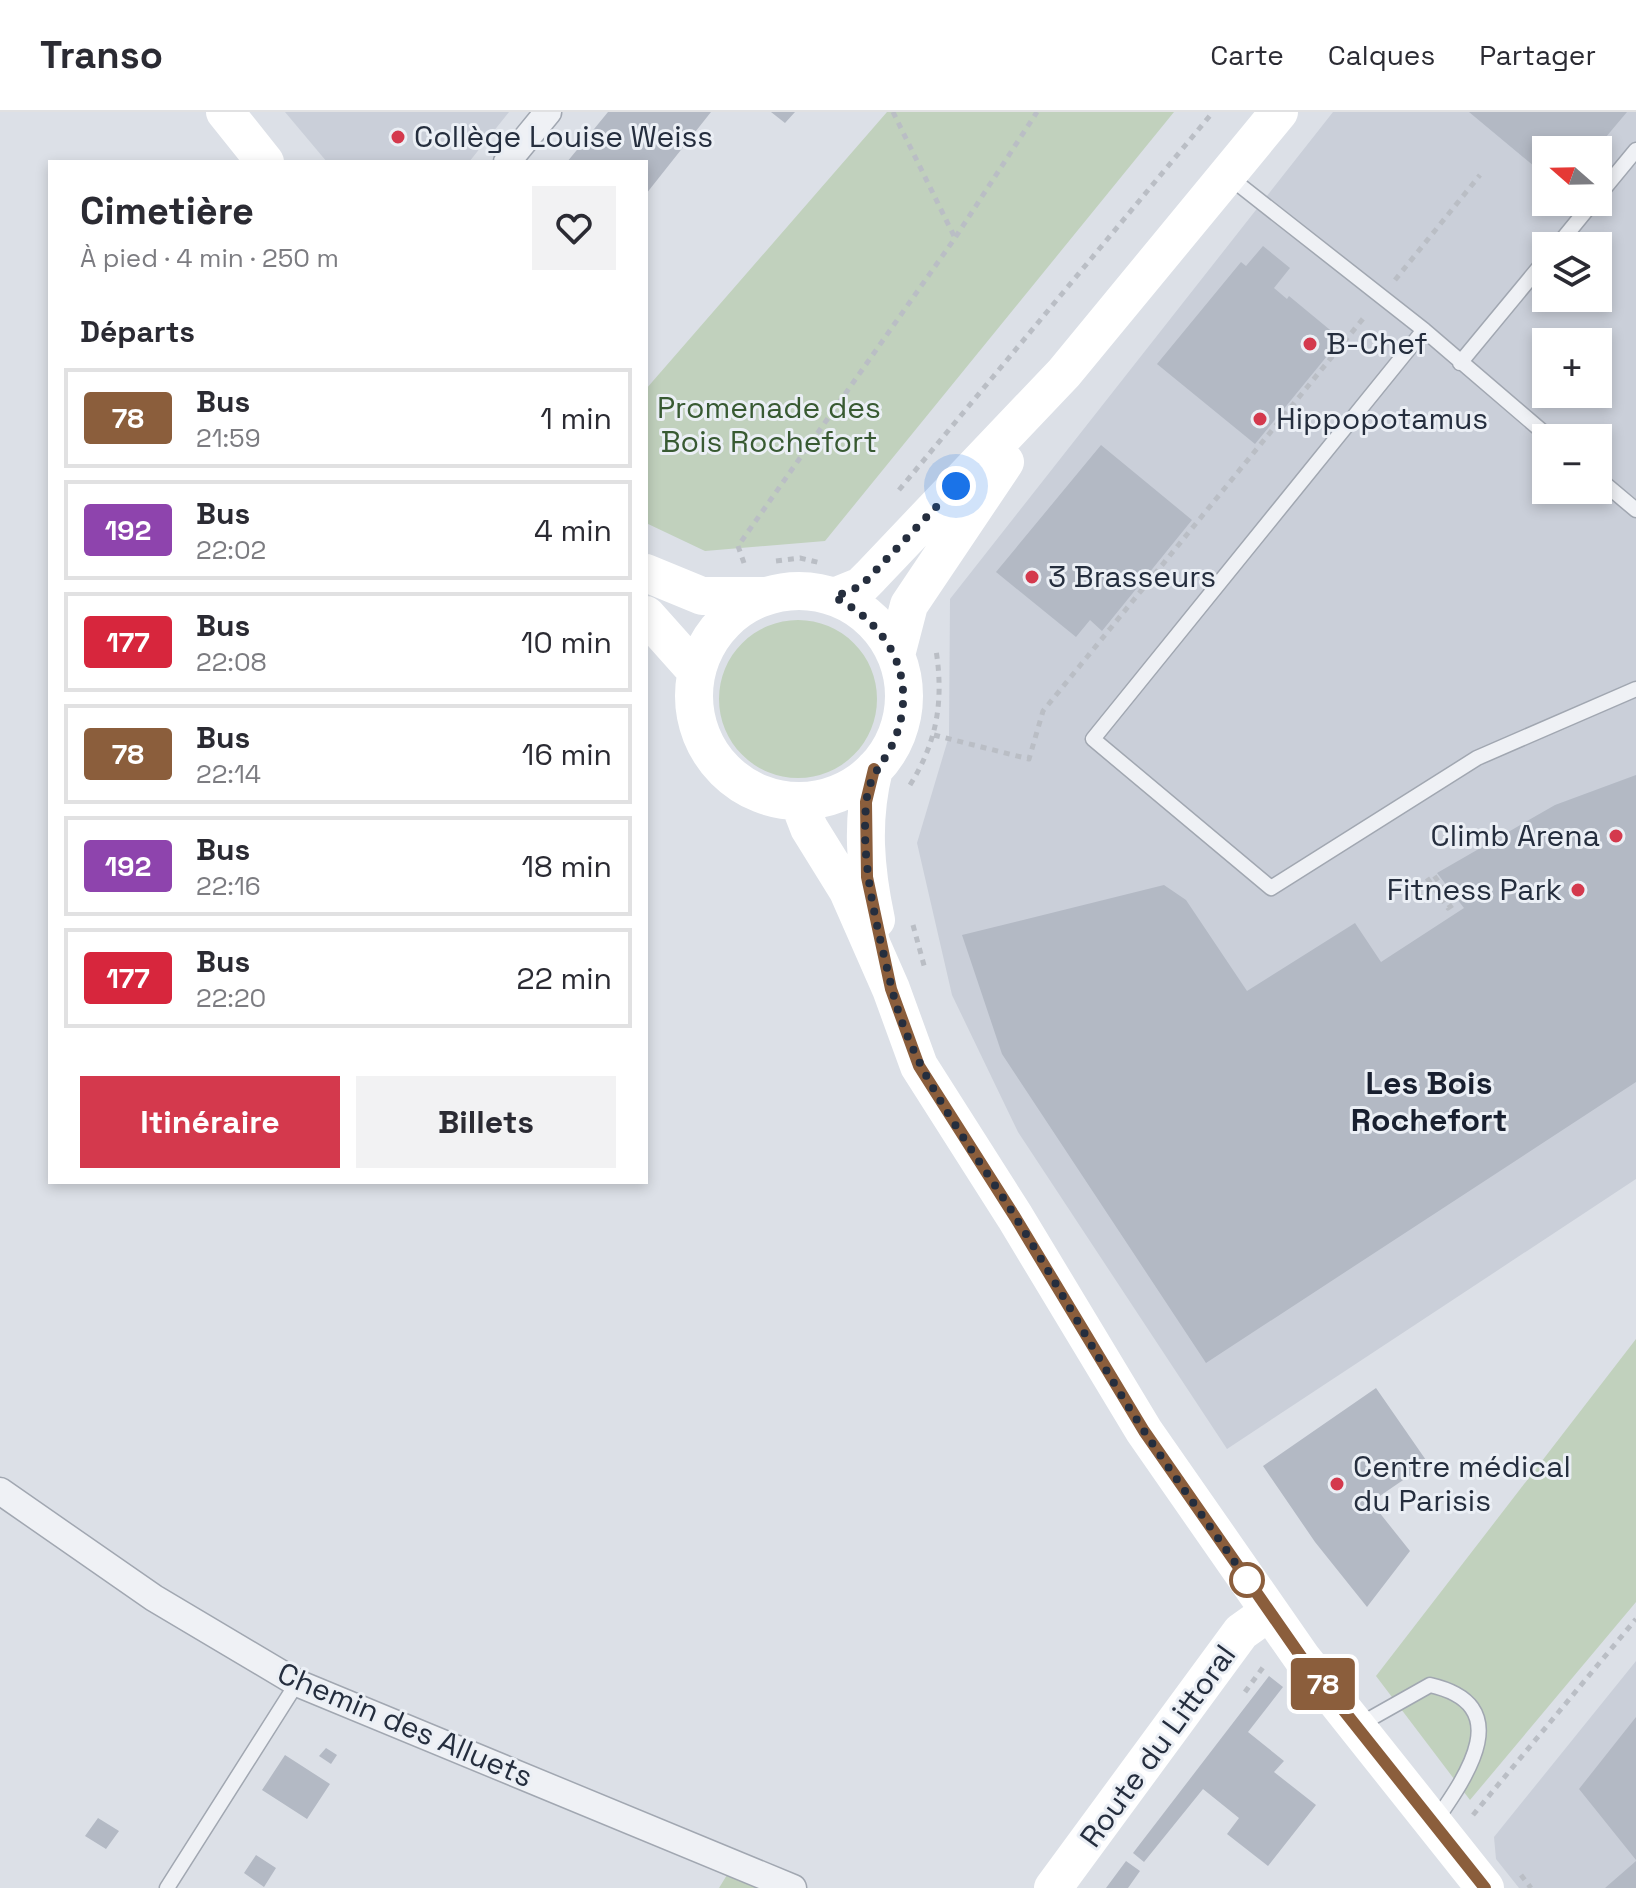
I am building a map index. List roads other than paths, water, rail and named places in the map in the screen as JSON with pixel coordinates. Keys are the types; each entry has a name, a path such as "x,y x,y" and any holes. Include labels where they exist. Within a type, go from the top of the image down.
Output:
{"main road":[{"path":"225,112 263,160"},
{"path":"834,597 861,586 1064,373 1279,112"},
{"path":"896,655 909,605 1064,373"},
{"path":"648,574 702,596 767,596 801,591 834,597 859,609 881,630 896,655 904,685 902,716 893,745 874,769 840,792 799,802 768,797 739,784 716,762 701,734 694,703 696,671 706,646 722,624 743,607 767,596"},
{"path":"648,617 662,628 696,671"},
{"path":"874,769 866,802 867,877 891,989"},
{"path":"799,802 809,828 848,891 891,989 919,1066 1015,1217 1144,1431 1269,1612 1485,1888"},
{"name":"Route du Littoral","path":"1053,1888 1241,1632 1269,1612"}],"street":[{"path":"509,160 548,112"},
{"name":"Chemin des Alluets","path":"0,1491 154,1598 297,1683 793,1888"}],"lane":[{"path":"1612,179 1636,150"},
{"path":"1227,175 1424,330 1533,424"},
{"path":"1568,232 1582,216"},
{"path":"1460,363 1532,276"},
{"path":"1424,330 1093,739 1271,888 1477,758 1636,689"},
{"path":"1612,490 1636,510"},
{"path":"167,1888 297,1683"},
{"path":"1357,1726 1430,1685 1461,1697 1473,1713 1480,1740 1442,1834"}],"place":[{"name":"Collège Louise Weiss","path":"398,137"},
{"name":"B-Chef","path":"1310,344"},
{"name":"Hippopotamus","path":"1260,419"},
{"name":"3 Brasseurs","path":"1032,577"},
{"name":"Climb Arena","path":"1616,836"},
{"name":"Fitness Park","path":"1578,890"},
{"name":"Centre médical du Parisis","path":"1337,1484"}],"district":[{"name":"Les Bois Rochefort","path":"1429,1102"}],"park label":[{"name":"Promenade des Bois Rochefort","path":"769,425"}]}
